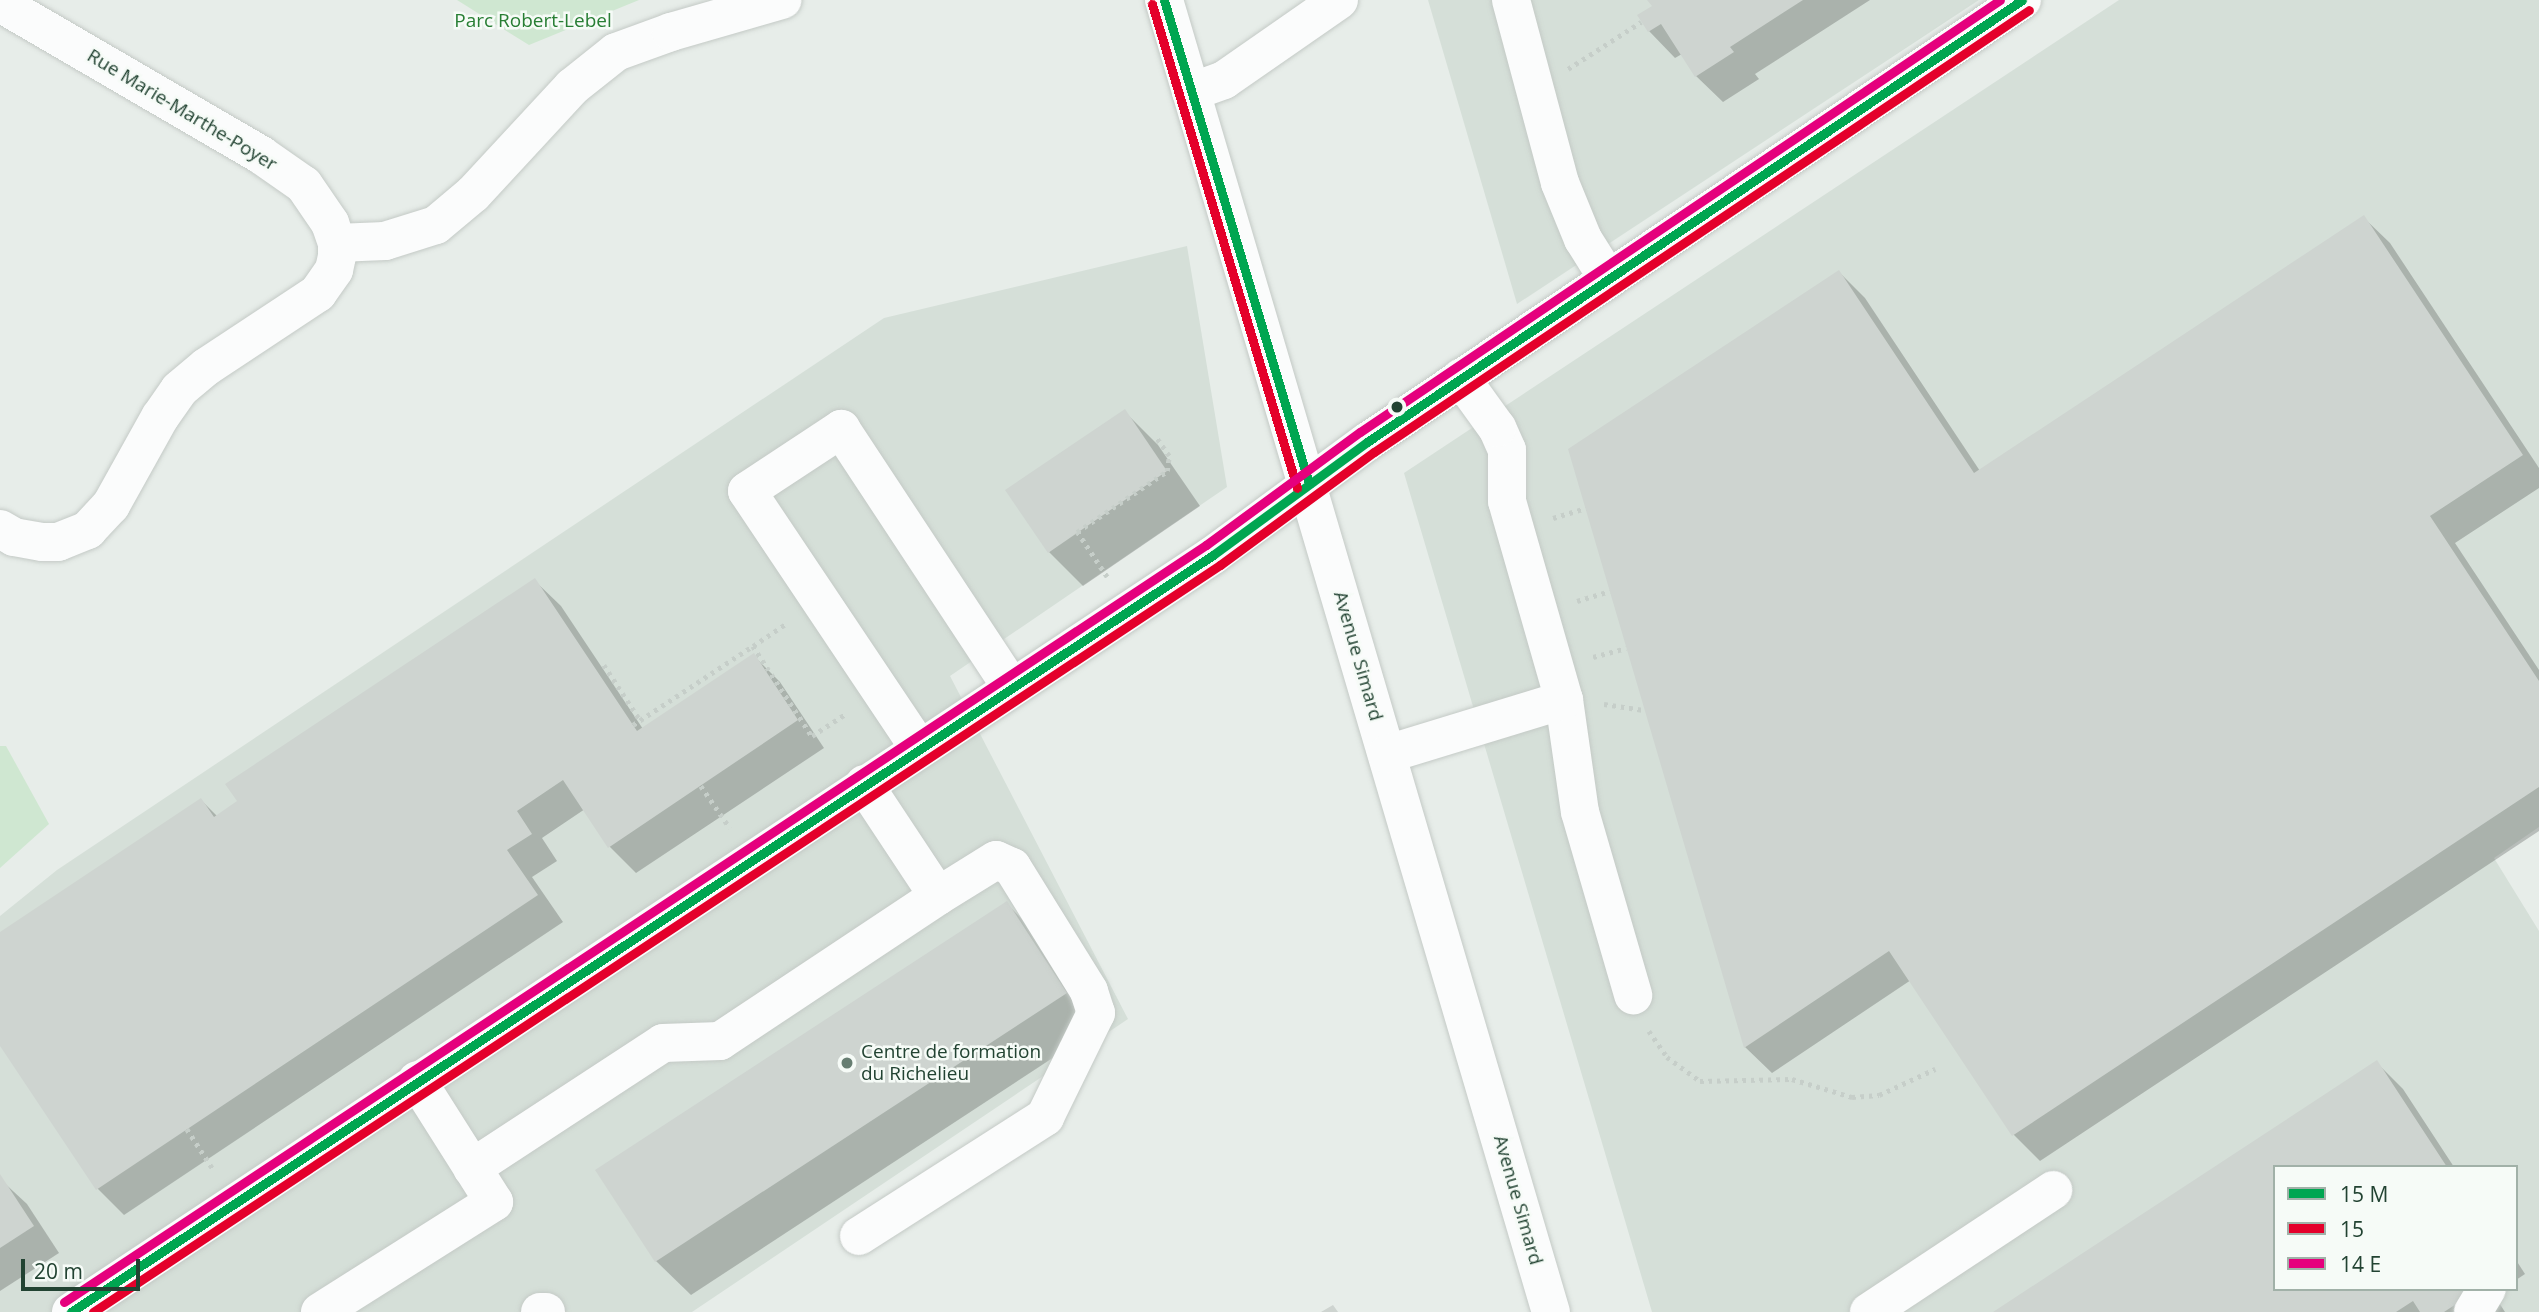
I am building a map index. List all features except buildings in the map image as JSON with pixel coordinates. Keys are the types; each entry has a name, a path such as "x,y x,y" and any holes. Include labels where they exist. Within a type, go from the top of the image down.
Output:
{"street":[{"path":"0,528 14,537 42,542 58,542 88,530 111,505 160,417 179,390 206,368 318,293 334,270 337,243 385,242 436,225 473,194 572,87 616,52 671,32 782,0"},
{"name":"Avenue Simard","path":"1164,0 1309,484 1551,1312"},
{"path":"1191,92 1224,80 1339,0"},
{"path":"1511,0 1560,183 1583,239 1608,279"},
{"path":"71,1312 1213,555 1461,378 2022,0"},
{"name":"Rue Marie-Marthe-Poyer","path":"0,3 282,169 304,185 319,204 337,243"},
{"path":"1461,378 1497,428 1507,450 1507,501 1564,700 1580,812 1633,995"},
{"path":"919,748 747,491 757,484 841,429 1011,687"},
{"path":"1387,754 1564,700"},
{"path":"864,784 938,896"},
{"path":"472,1168 663,1043 720,1041 996,860 1012,867 1089,991 1096,1013 1045,1117 859,1236"},
{"path":"320,1312 494,1202 418,1080"},
{"path":"1869,1312 2053,1191"},
{"path":"2473,1312 2486,1291"}],"path":[{"path":"1579,63 1641,22"},
{"path":"1109,581 1077,533 1167,471 1168,456 1155,436"},
{"path":"1562,515 1586,508"},
{"path":"1586,598 1610,591"},
{"path":"633,725 753,646 812,736"},
{"path":"1602,655 1626,648"},
{"path":"604,665 640,720"},
{"path":"1616,705 1644,710"},
{"path":"701,786 732,831"},
{"path":"1633,995 1650,1033 1667,1057 1700,1081 1792,1079 1852,1097 1880,1095 1936,1069"},
{"path":"187,1129 217,1175"}],"shaded area":[{"path":"1428,0 1979,0 1517,304"},
{"path":"2119,0 2539,0 2539,827 2494,858 2539,931 2539,1312 1652,1312 1404,473"},
{"path":"1187,246 1227,487 950,676 1128,1019 692,1312 0,1312 0,916 57,870 884,318"}],"green space":[{"name":"Parc Robert-Lebel","path":"457,0 639,0 529,45"},
{"path":"0,746 6,746 49,824 0,868"}],"transit line":[{"path":"1164,0 1309,484"},
{"path":"64,1302 1206,545 1360,432 2000,0"},
{"path":"71,1312 1213,555 1367,442 2022,0"},
{"name":"15","path":"1152,4 1297,488"},
{"name":"15","path":"93,1312 1220,565 1374,452 2029,10"}],"place":[{"name":"Centre de formation du Richelieu","path":"847,1063"}]}
